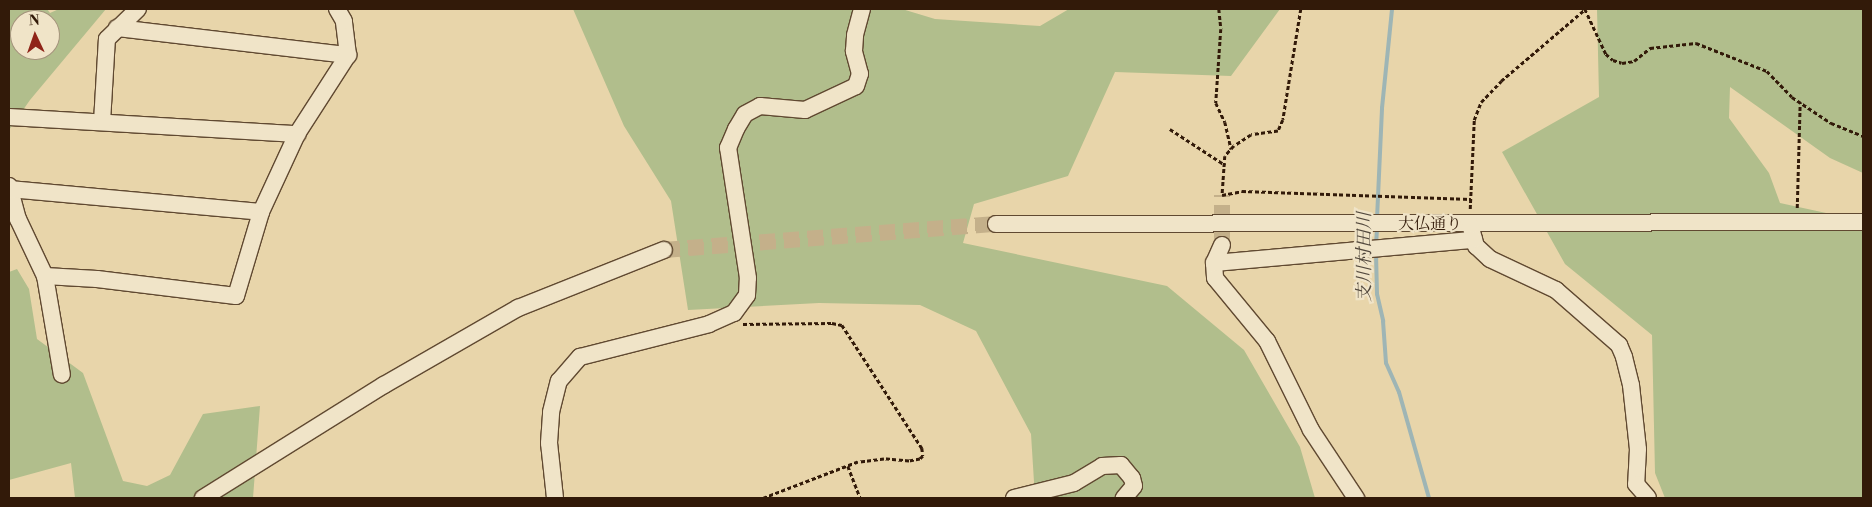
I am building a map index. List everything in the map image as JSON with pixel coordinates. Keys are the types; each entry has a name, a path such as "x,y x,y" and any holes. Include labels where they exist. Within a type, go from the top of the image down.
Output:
{"street":[{"path":"102,122 107,39 138,9"},
{"path":"45,276 123,282 236,296 261,212 297,134 348,56 344,21 337,9"},
{"path":"555,498 549,443 551,412 559,381 580,357 709,324 734,313 747,295 748,278 728,148 745,114 760,106 805,110 856,86 860,74 854,51 855,35 862,9"},
{"path":"117,28 348,56"},
{"path":"9,116 297,134"},
{"path":"62,375 45,276 18,219 9,187 261,212"},
{"name":"大仏通り","path":"996,224 1863,222"},
{"path":"1470,224 1476,246 1490,259 1556,290 1619,345 1631,385 1638,449 1636,484 1648,498"},
{"path":"1214,263 1474,240"},
{"path":"1222,245 1214,263 1215,278 1267,342 1311,430 1356,498"},
{"path":"208,495 384,385 518,308 664,250"},
{"path":"1014,498 1074,483 1102,466 1121,466 1132,478 1134,486 1124,498"}],"path":[{"path":"1219,9 1221,29 1216,103 1225,122 1231,149"},
{"path":"1301,9 1283,120 1278,131 1251,135 1231,149 1225,156 1222,195 1242,191 1471,199"},
{"path":"1470,224 1474,120 1481,102 1501,81 1585,9 1606,54 1613,60 1622,63 1634,61 1650,48 1696,43 1767,71 1792,97 1831,123 1863,136"},
{"path":"1797,221 1800,102"},
{"path":"1170,129 1224,165"},
{"path":"738,324 832,323 842,325 922,448 924,456 920,459 884,459 858,462 764,498"},
{"path":"848,466 860,498"}],"green space":[{"path":"9,9 48,10 10,10 10,60 60,60 60,10 57,10 106,9 30,100 9,130"},
{"path":"573,9 902,9 935,19 1040,26 1069,9 1280,9 1231,76 1115,72 1068,176 974,204 963,243 1167,286 1244,350 1300,447 1315,498 1035,498 1031,434 976,331 920,305 819,303 688,310 671,201 624,126"},
{"path":"1597,9 1863,9 1863,173 1830,158 1730,87 1729,118 1769,173 1780,203 1863,221 1863,498 1665,498 1655,473 1652,335 1565,264 1502,152 1599,97"},
{"path":"17,269 29,289 37,339 83,373 123,481 147,486 170,475 203,414 260,406 253,498 75,498 71,463 9,480 9,272"}],"waterway":[{"name":"支川村田川","path":"1377,219 1382,108 1392,9"},
{"name":"支川村田川","path":"1376,244 1377,228"},
{"name":"支川村田川","path":"1376,253 1377,294 1383,321 1386,363 1399,392 1429,498"}],"tunnel":[{"path":"1222,195 1222,245"},
{"path":"664,250 996,224"}]}
